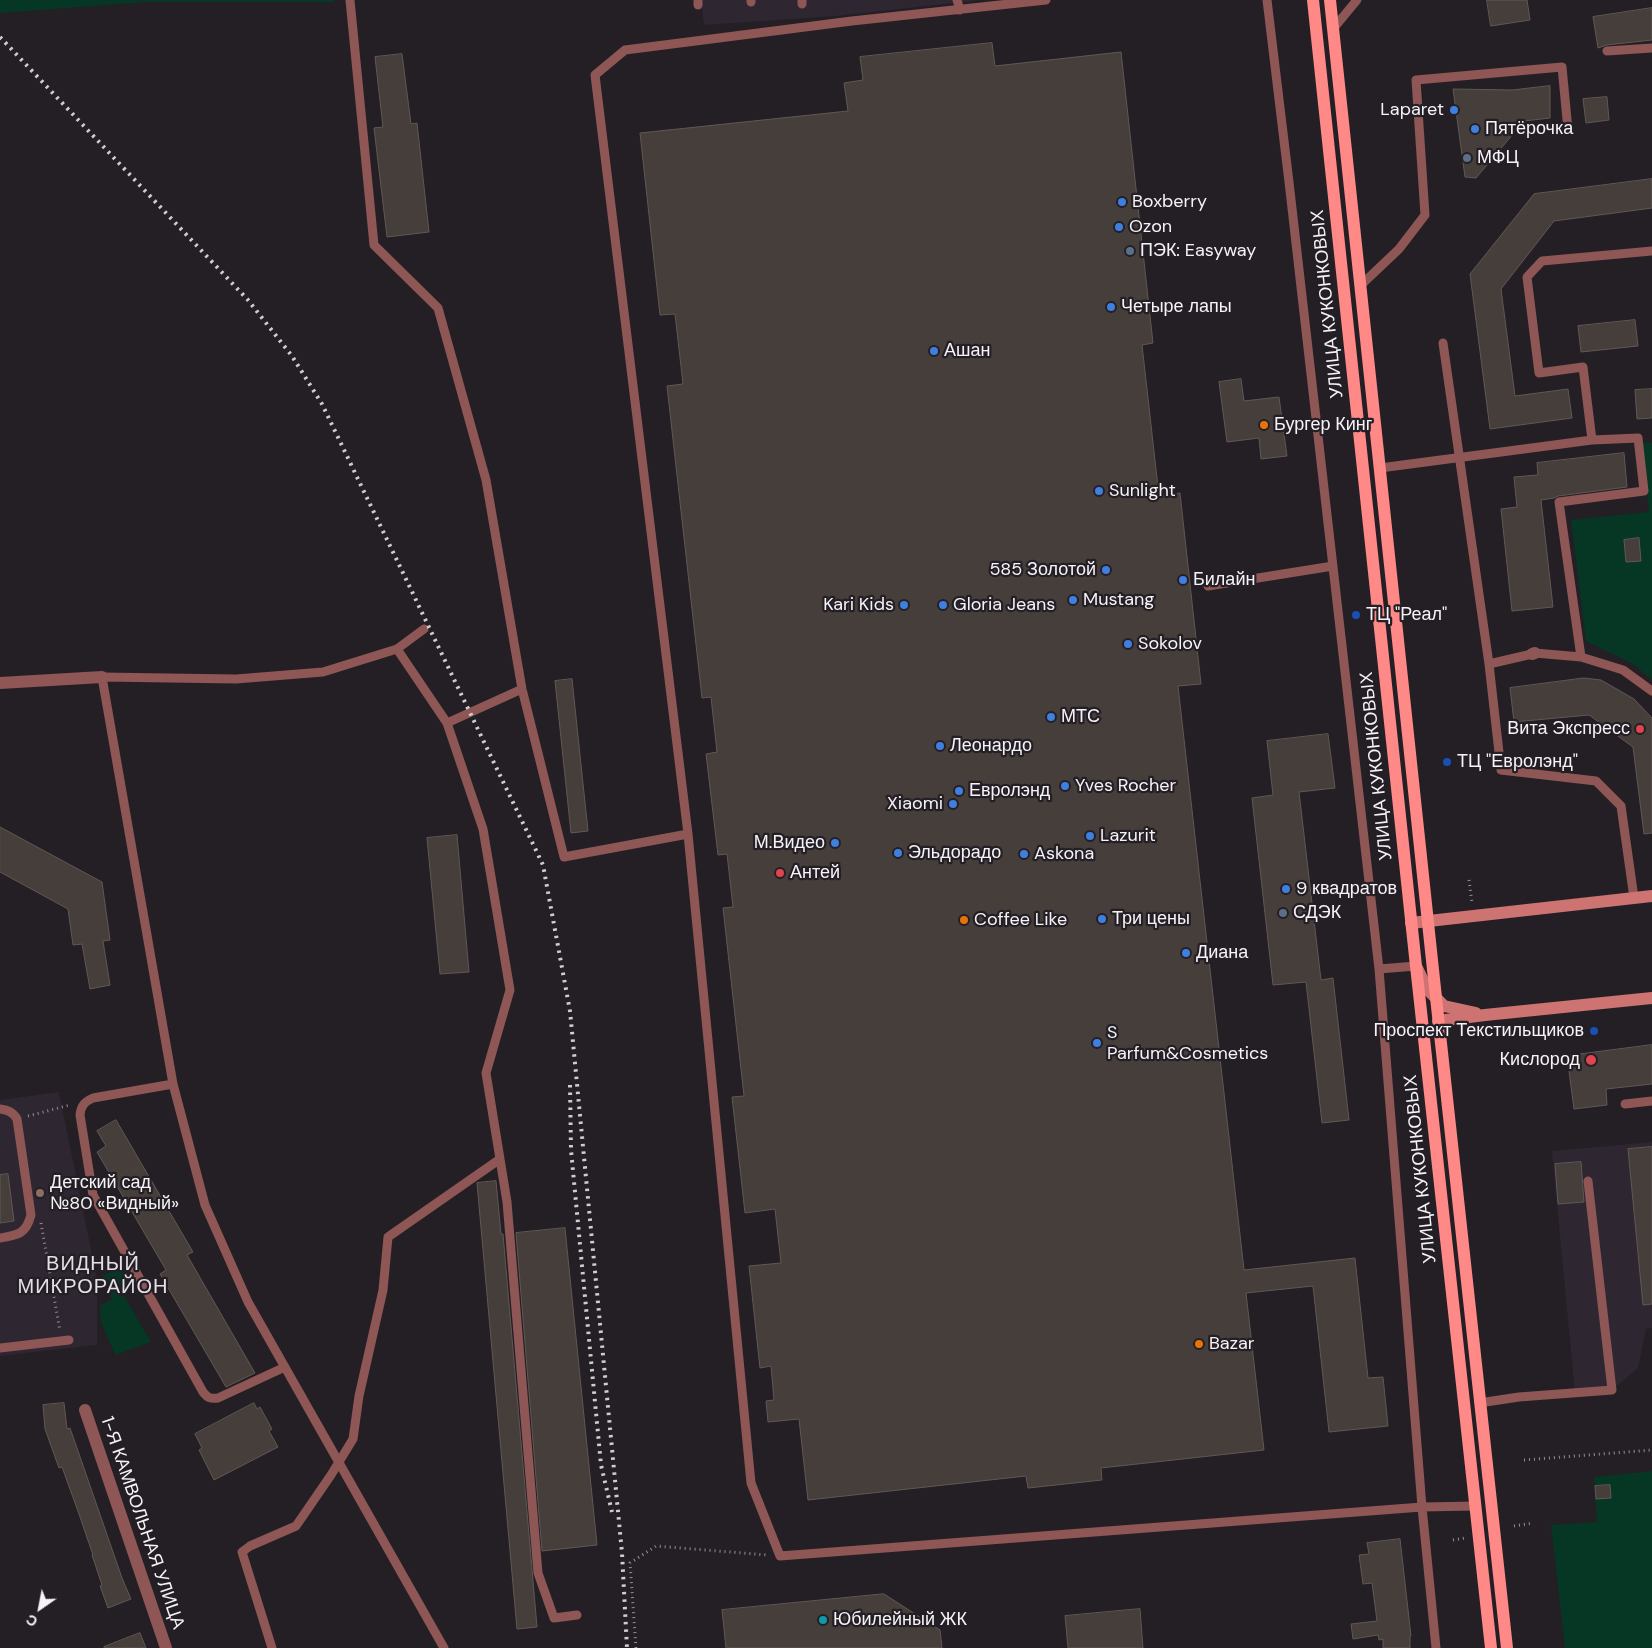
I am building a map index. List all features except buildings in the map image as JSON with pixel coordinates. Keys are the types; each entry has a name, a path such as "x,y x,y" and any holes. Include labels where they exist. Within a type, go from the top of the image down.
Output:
{"main road":[{"name":"УЛИЦА КУКОНКОВЫХ","path":"1313,0 1411,923 1491,1648"},
{"name":"УЛИЦА КУКОНКОВЫХ","path":"1330,0 1431,964 1507,1648"},
{"path":"1411,923 1652,896"},
{"path":"1416,966 1431,964"},
{"path":"1416,966 1427,989 1444,1006 1485,1019"},
{"path":"1416,966 1438,1021 1485,1019 1652,998"}],"street":[{"path":"0,683 102,677"},
{"name":"1-Я КАМВОЛЬНАЯ УЛИЦА","path":"86,1410 166,1648"}],"lane":[{"path":"350,0 374,245 438,308 486,480 522,689 564,857 688,834"},
{"path":"957,0 960,10"},
{"path":"1046,0 852,21 625,50 595,75 688,834 751,1483 780,1556 1422,1507 1476,1506"},
{"path":"1267,0 1378,969 1422,1507 1436,1648"},
{"path":"1333,29 1357,0"},
{"path":"1607,51 1652,48"},
{"path":"1361,285 1399,249 1425,215 1416,80 1562,66 1568,130"},
{"path":"1592,440 1583,367 1539,373 1527,277 1542,261 1652,251"},
{"path":"1443,343 1489,664 1501,770 1596,781 1621,806 1634,898"},
{"path":"1380,468 1592,440 1638,438 1644,491 1559,502 1581,657"},
{"path":"1208,586 1333,566"},
{"path":"424,628 397,649 323,672 236,679 102,677 173,1084 205,1204 248,1302 444,1648"},
{"path":"397,649 447,723 483,829 510,990 486,1073 507,1202 538,1572 554,1618 578,1615"},
{"path":"1489,664 1533,654 1581,657 1623,670 1652,691"},
{"path":"447,723 522,689"},
{"path":"1378,969 1416,966"},
{"path":"173,1084 92,1098 81,1107 80,1115 93,1195 203,1392 208,1397 212,1399 218,1398 285,1367"},
{"path":"1625,1104 1652,1101"},
{"path":"0,1109 8,1110 15,1114 18,1119 31,1215 29,1223 23,1231 16,1236 0,1238"},
{"path":"272,1648 242,1552 250,1546 296,1526 353,1439 359,1396 383,1290 388,1237 500,1158"},
{"path":"1479,1403 1519,1397 1612,1390 1588,1181"},
{"path":"0,1348 65,1341"}],"path":[{"path":"1469,880 1472,904"},
{"path":"1485,1019 1488,1039"},
{"path":"18,1119 62,1107"},
{"path":"29,1223 41,1221 65,1341"},
{"path":"1524,1460 1652,1450"},
{"path":"1514,1526 1533,1523"},
{"path":"1453,1540 1465,1538"},
{"path":"636,1648 630,1563 656,1546 780,1556"}],"shaded area":[{"path":"701,0 980,0 836,16 704,25"},
{"name":"Детский сад №80 «Видный»","path":"59,1092 97,1279 97,1345 0,1356 0,1100"},
{"path":"1652,1142 1652,1328 1646,1329 1638,1368 1612,1390 1575,1394 1552,1151"}],"green space":[{"path":"0,0 334,0 334,2 146,2 0,13"},
{"path":"1642,443 1652,443 1652,680 1633,664 1586,641 1571,520 1649,512"},
{"path":"121,1265 134,1287 123,1294 151,1342 115,1355 101,1322 100,1306 112,1299 100,1278"},
{"path":"1652,1471 1652,1648 1565,1648 1551,1525 1597,1522 1594,1477"}],"railway":[{"path":"0,37 248,300 292,356 322,404 543,865 570,1011 622,1553 627,1648"},
{"path":"570,1085 571,1150 601,1465 612,1512"}],"place":[{"name":"Laparet","path":"1454,110"},
{"name":"Пятёрочка","path":"1475,129"},
{"name":"МФЦ","path":"1467,158"},
{"name":"Boxberry","path":"1122,202"},
{"name":"Ozon","path":"1119,227"},
{"name":"ПЭК: Easyway","path":"1130,251"},
{"name":"Четыре лапы","path":"1111,307"},
{"name":"Ашан","path":"934,351"},
{"name":"Бургер Кинг","path":"1264,425"},
{"name":"Sunlight","path":"1099,491"},
{"name":"585 Золотой","path":"1106,570"},
{"name":"Билайн","path":"1183,580"},
{"name":"Mustang","path":"1073,600"},
{"name":"Kari Kids","path":"904,605"},
{"name":"Gloria Jeans","path":"943,605"},
{"name":"ТЦ \"Реал\"","path":"1356,615"},
{"name":"Sokolov","path":"1128,644"},
{"name":"МТС","path":"1051,717"},
{"name":"Вита Экспресс","path":"1640,729"},
{"name":"Леонардо","path":"940,746"},
{"name":"ТЦ \"Евролэнд\"","path":"1447,762"},
{"name":"Yves Rocher","path":"1065,786"},
{"name":"Евролэнд","path":"959,791"},
{"name":"Xiaomi","path":"953,804"},
{"name":"Lazurit","path":"1090,836"},
{"name":"М.Видео","path":"835,843"},
{"name":"Эльдорадо","path":"898,853"},
{"name":"Askona","path":"1024,854"},
{"name":"Антей","path":"780,873"},
{"name":"9 квадратов","path":"1286,889"},
{"name":"СДЭК","path":"1283,913"},
{"name":"Три цены","path":"1102,919"},
{"name":"Coffee Like","path":"964,920"},
{"name":"Диана","path":"1186,953"},
{"name":"Проспект Текстильщиков","path":"1594,1031"},
{"name":"S Parfum&Cosmetics","path":"1097,1043"},
{"name":"Кислород","path":"1591,1060"},
{"name":"Детский сад №80 «Видный»","path":"40,1193"},
{"name":"Bazar","path":"1199,1344"},
{"name":"Юбилейный ЖК","path":"823,1620"}],"district":[{"name":"ВИДНЫЙ МИКРОРАЙОН","path":"93,1276"}]}
